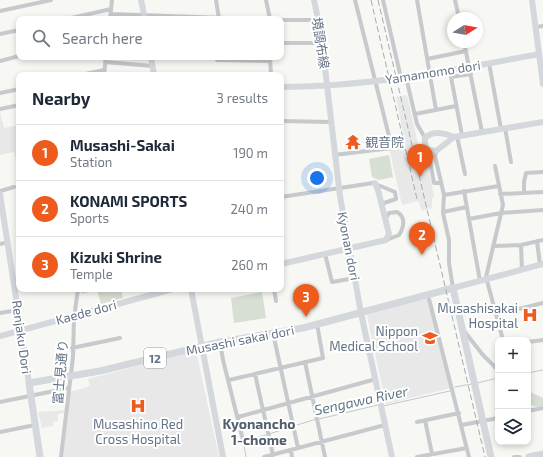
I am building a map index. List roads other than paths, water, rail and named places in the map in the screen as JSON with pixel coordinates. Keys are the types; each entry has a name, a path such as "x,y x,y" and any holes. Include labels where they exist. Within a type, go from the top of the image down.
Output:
{"main road":[{"name":"Musashi sakai dori","path":"29,383 105,370 200,346 316,324 453,288"},
{"path":"453,288 491,457"},
{"name":"Renjaku Dori","path":"29,383 40,457"},
{"path":"529,457 543,454"}],"street":[{"path":"0,11 50,0"},
{"path":"110,16 112,0"},
{"path":"141,0 144,16"},
{"path":"216,0 219,16"},
{"path":"266,0 269,16"},
{"name":"境調布線","path":"314,0 322,43 327,86"},
{"path":"334,155 392,148 355,0"},
{"path":"384,0 404,78 420,130 425,138 434,184 441,183"},
{"path":"417,0 436,110"},
{"path":"455,0 458,12"},
{"path":"533,0 536,27 540,41 539,54 543,84"},
{"path":"84,16 111,11 138,16"},
{"path":"284,20 318,20"},
{"path":"536,27 543,26"},
{"path":"0,34 16,31"},
{"path":"284,43 322,43"},
{"path":"465,48 482,132"},
{"path":"427,59 466,51"},
{"name":"Yamamomo dori","path":"327,86 404,78 539,54"},
{"path":"0,61 16,57"},
{"path":"151,60 153,72"},
{"path":"270,60 271,72"},
{"path":"104,72 105,62 152,66"},
{"path":"489,63 511,162"},
{"path":"465,174 455,136 456,106 451,77 471,74"},
{"path":"284,87 327,86"},
{"name":"Kyonan dori","path":"327,86 334,155 349,249 392,457"},
{"path":"0,93 16,90"},
{"path":"0,109 16,106"},
{"path":"415,114 456,106"},
{"path":"284,121 330,122"},
{"path":"425,138 437,132 455,136 543,122"},
{"path":"428,150 436,151 455,136"},
{"path":"436,151 435,156 444,194 443,212 449,240 449,263 453,288"},
{"path":"483,280 503,205 495,166"},
{"path":"524,193 526,174 543,172"},
{"path":"375,183 386,218 389,234 383,242"},
{"path":"284,197 375,183 395,192 396,199 381,204"},
{"path":"444,194 499,186"},
{"path":"0,192 14,187"},
{"path":"464,191 483,280 502,337"},
{"name":"Renjaku Dori","path":"0,192 3,230 8,242 16,278"},
{"path":"500,194 543,192"},
{"path":"443,212 467,207"},
{"path":"469,219 501,213 543,210"},
{"path":"284,263 383,242 396,237 402,229 402,215 395,211 388,213 386,218"},
{"path":"389,234 396,237"},
{"path":"493,246 521,245 543,240"},
{"path":"537,241 542,265"},
{"path":"0,244 8,242"},
{"path":"521,245 522,270"},
{"path":"325,254 332,282 355,278"},
{"name":"Musashi sakai dori","path":"453,288 542,265"},
{"name":"Renjaku Dori","path":"17,292 18,310 29,383"},
{"name":"富士見通り","path":"61,457 71,376 74,315 78,292"},
{"name":"Kaede dori","path":"0,336 162,292"},
{"path":"191,292 200,346 223,457"},
{"path":"274,292 276,301"},
{"path":"428,295 469,457"},
{"path":"515,310 543,303"},
{"path":"0,313 18,310"},
{"path":"229,380 323,358 324,356 316,324"},
{"path":"461,326 483,355 495,367"},
{"path":"273,333 298,448"},
{"path":"72,348 120,338"},
{"path":"531,342 543,340"},
{"path":"220,342 243,440"},
{"path":"305,362 325,457"},
{"path":"255,374 273,454"},
{"path":"238,417 376,379"},
{"path":"0,402 69,388"},
{"path":"531,410 543,408"},
{"path":"417,422 459,413"},
{"path":"462,425 495,419"},
{"path":"425,420 432,454"},
{"path":"0,432 36,424"},
{"path":"264,457 385,425"},
{"path":"418,457 467,448"},
{"path":"291,450 292,457"},
{"path":"514,457 520,457"}],"waterway":[{"name":"Sengawa River","path":"531,372 543,370"},
{"name":"Sengawa River","path":"477,383 495,379"},
{"name":"Sengawa River","path":"455,387 472,384"},
{"name":"Sengawa River","path":"383,406 450,391"},
{"name":"Sengawa River","path":"319,419 378,405"},
{"name":"Sengawa River","path":"294,426 316,419"},
{"name":"Sengawa River","path":"269,434 291,427"},
{"name":"Sengawa River","path":"246,457 244,445 247,440 266,435"}],"railway":[{"path":"371,0 417,199"},
{"path":"378,0 485,457"}],"place":[{"name":"観音院","path":"353,142"},
{"name":"Musashi-Sakai","path":"420,177"},
{"name":"KONAMI SPORTS","path":"422,255"},
{"name":"Musashisakai Hospital","path":"530,315"},
{"name":"Kizuki Shrine","path":"306,317"},
{"name":"Nippon Medical School","path":"430,338"},
{"name":"Musashino Red Cross Hospital","path":"138,406"}],"district":[{"name":"Kyonancho 1-chome","path":"259,432"}]}
